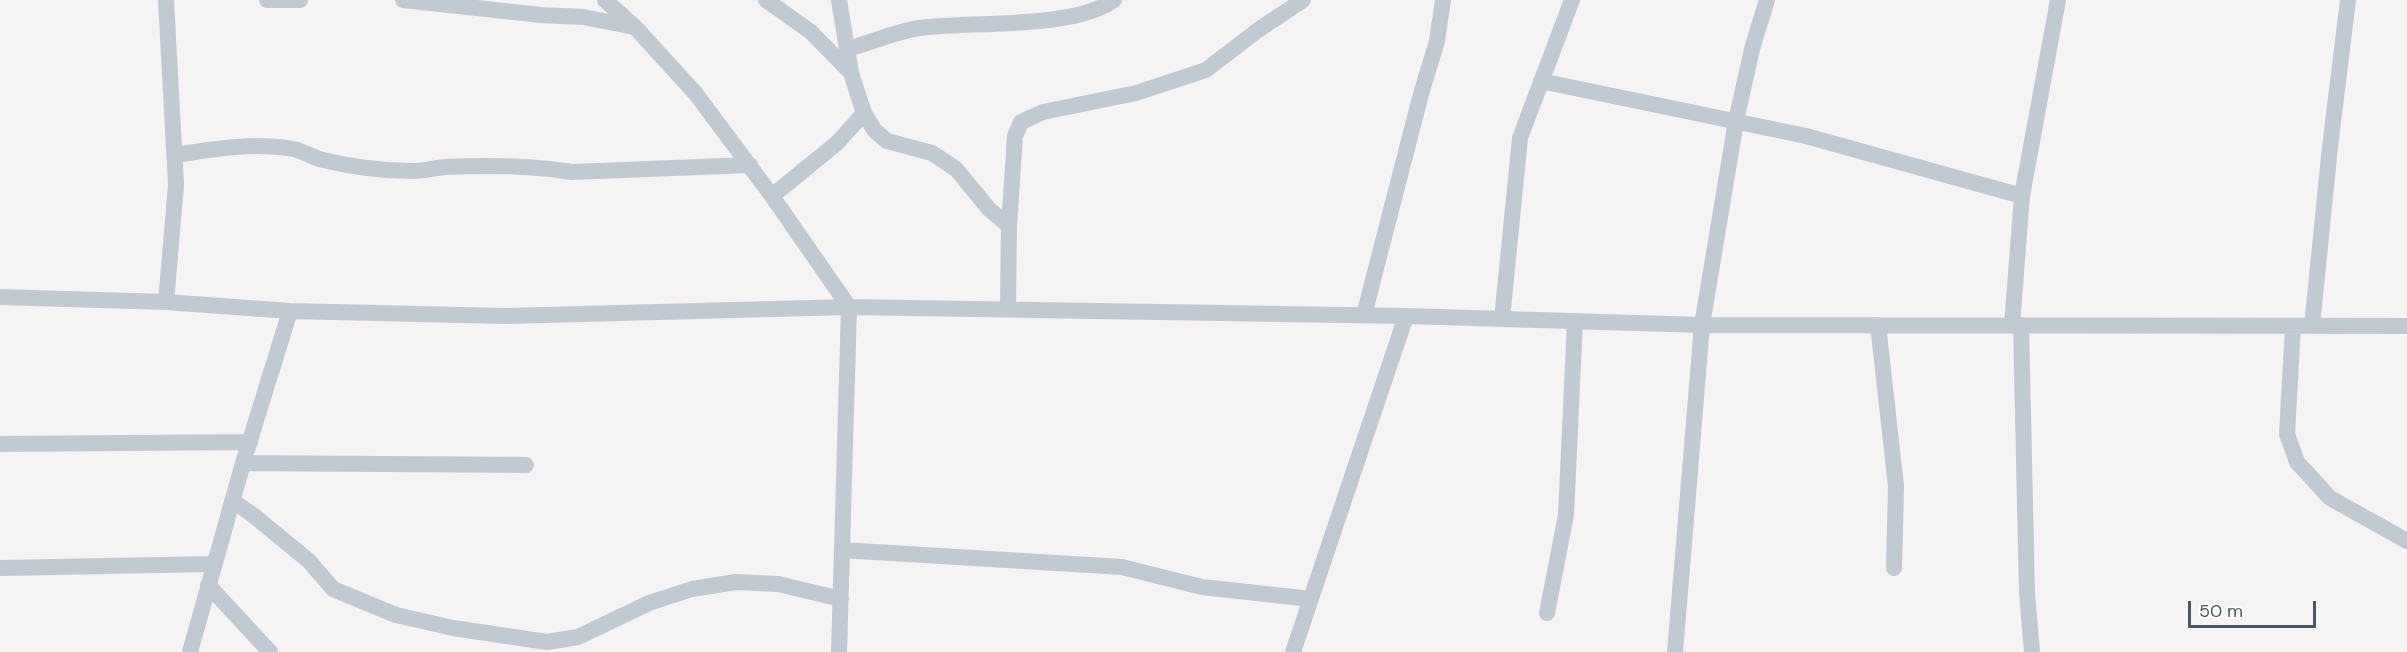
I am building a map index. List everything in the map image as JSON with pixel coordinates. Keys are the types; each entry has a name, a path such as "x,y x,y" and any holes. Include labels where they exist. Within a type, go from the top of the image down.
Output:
{"street":[{"path":"166,0 176,185 166,302"},
{"path":"267,0 300,0"},
{"path":"403,0 541,15 583,17 635,27"},
{"path":"605,0 635,27 696,94 750,165 849,307 839,652"},
{"path":"766,0 811,32 851,73"},
{"path":"839,0 851,73 864,113 875,131 887,141 932,153 956,169 989,208 1009,226"},
{"path":"847,49 895,33 920,28 1027,21 1092,12 1114,0"},
{"path":"1008,310 1009,226 1015,136 1021,122 1043,112 1136,93 1206,70 1258,30 1303,0"},
{"path":"1364,315 1421,94 1437,41 1443,0"},
{"path":"1502,319 1520,138 1572,0"},
{"path":"1675,652 1702,325 1736,121 1752,49 1767,0"},
{"path":"2032,652 2027,593 2016,325 2022,196 2058,0"},
{"path":"2312,326 2348,0"},
{"path":"1541,81 1806,136 2022,196"},
{"path":"772,196 837,143 864,113"},
{"path":"175,155 214,148 266,147 294,149 320,159 368,168 416,171 441,167 496,165 550,168 572,172 750,165"},
{"path":"0,297 166,302 290,311 505,316 849,307 1364,315 1702,325 2407,326"},
{"path":"190,652 243,463 290,311"},
{"path":"1293,652 1406,316"},
{"path":"1547,613 1566,515 1575,321"},
{"path":"1878,325 1896,486 1894,568"},
{"path":"2293,326 2287,434 2297,462 2330,498 2407,541"},
{"path":"0,444 250,442"},
{"path":"243,463 526,465"},
{"path":"233,501 309,561 333,589 359,602 396,615 453,628 547,642 578,637 649,603 692,589 736,582 778,584 841,599"},
{"path":"842,550 1122,567 1202,587 1311,599"},
{"path":"0,568 214,564"},
{"path":"208,585 270,652"}]}
